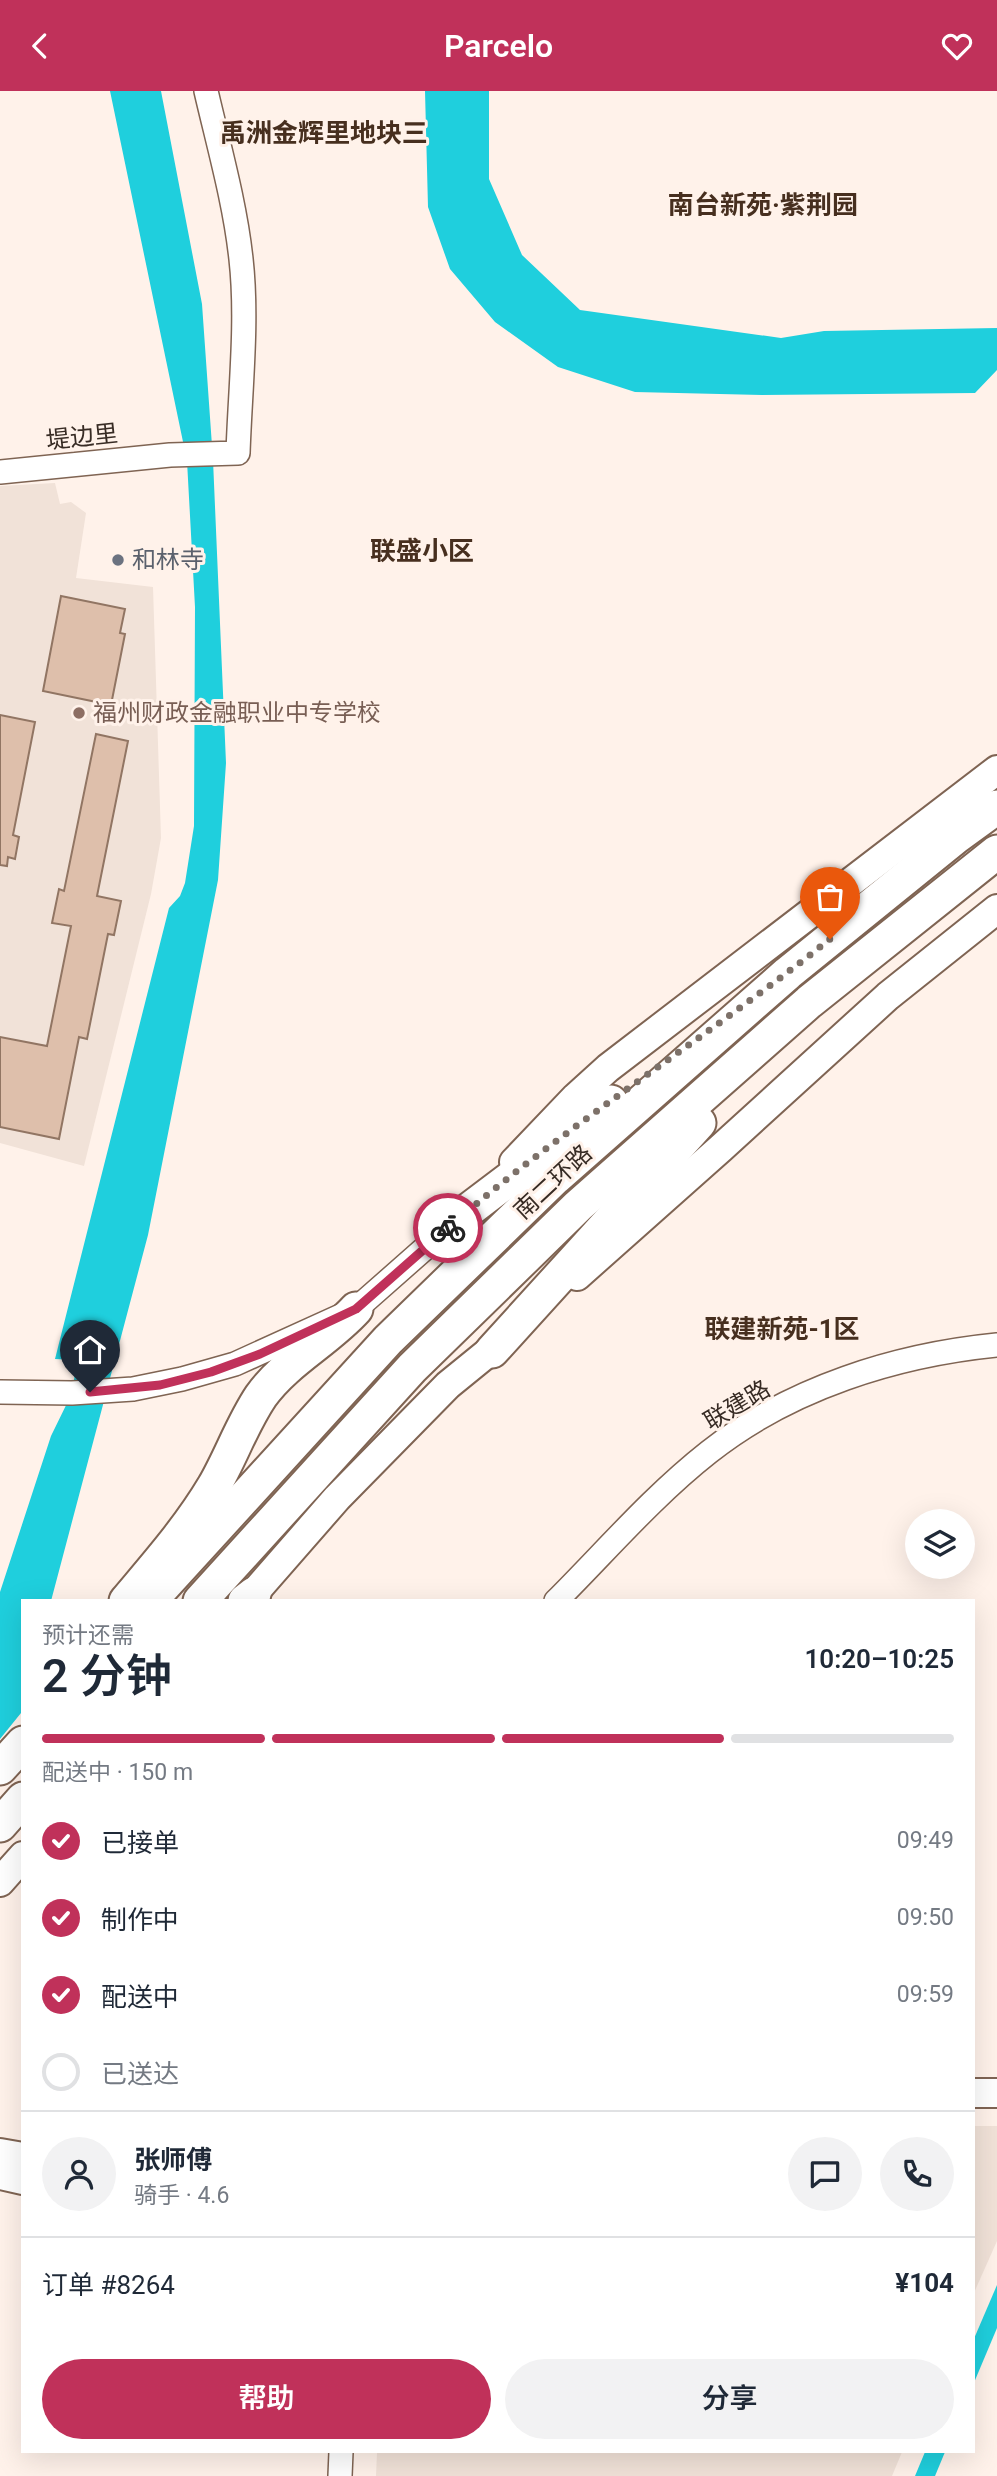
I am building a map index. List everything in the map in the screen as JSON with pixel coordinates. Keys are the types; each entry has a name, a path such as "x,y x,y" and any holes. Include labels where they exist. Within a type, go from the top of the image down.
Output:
{"highway":[{"name":"南二环路","path":"152,1599 388,1340 555,1178 788,972 997,807"},
{"name":"南二环路","path":"202,1599 412,1368 578,1206 809,1002 997,852"},
{"path":"466,1212 632,1085 788,972"},
{"path":"492,1351 809,1002"},
{"path":"128,1599 202,1505 262,1394 277,1377 339,1328 356,1309"},
{"path":"0,1825 21,1802"}],"main road":[{"path":"466,1212 576,1097 608,1068 997,770"},
{"path":"249,1599 337,1498 448,1385 492,1351 711,1158 888,996 997,909"},
{"path":"0,1882 21,1858"},
{"path":"975,2074 997,2074"},
{"path":"975,2093 997,2093"},
{"path":"0,2153 21,2157"},
{"path":"0,2175 21,2180"}],"street":[{"name":"堤边里","path":"0,472 170,455 238,453 242,261 206,91"},
{"path":"0,1392 107,1392 160,1385 235,1364 356,1309 466,1212"},
{"name":"联建路","path":"558,1599 683,1474 727,1439 766,1416 826,1387 876,1368 951,1351 997,1345"},
{"path":"340,2476 341,2453"}],"shaded area":[{"name":"福州财政金融职业中专学校","path":"55,483 60,504 71,502 86,513 76,578 153,587 161,838 151,894 84,1166 0,1143 0,486"},
{"path":"975,2126 997,2126 997,2241 975,2290"},
{"path":"377,2453 902,2453 892,2476 376,2476"}],"water":[{"path":"110,91 161,91 202,304 213,460 226,763 218,880 148,1235 52,1599 21,1599 21,1713 0,1739 0,1592 51,1436 72,1393 77,1360 55,1359 169,908 180,896 185,883 194,826 195,607 187,461"},
{"path":"425,91 489,91 489,179 522,255 580,310 781,338 824,331 997,328 997,370 975,393 762,395 635,392 558,367 495,322 450,269 428,207"},
{"path":"997,2285 997,2328 975,2380 975,2336"},
{"path":"925,2453 945,2453 935,2476 915,2476"}],"building":[{"path":"61,596 125,609 120,633 125,634 111,705 43,691"},
{"path":"0,715 35,722 13,835 19,837 15,859 8,857 7,866 0,865"},
{"path":"96,734 128,741 97,896 121,901 114,935 108,934 87,1039 79,1037 59,1139 0,1127 0,1037 47,1046 71,926 52,923 59,889 64,891"}],"way so far":[{"path":"448,1228 632,1085 830,939"}],"place":[{"name":"和林寺","path":"118,560"},
{"name":"福州财政金融职业中专学校","path":"79,713"}],"district":[{"name":"禹洲金辉里地块三","path":"324,133"},
{"name":"南台新苑·紫荆园","path":"763,205"},
{"name":"联盛小区","path":"422,551"},
{"name":"联建新苑-1区","path":"782,1329"}],"route":[{"path":"90,1392 160,1385 211,1372 260,1354 356,1309 448,1228"}]}
